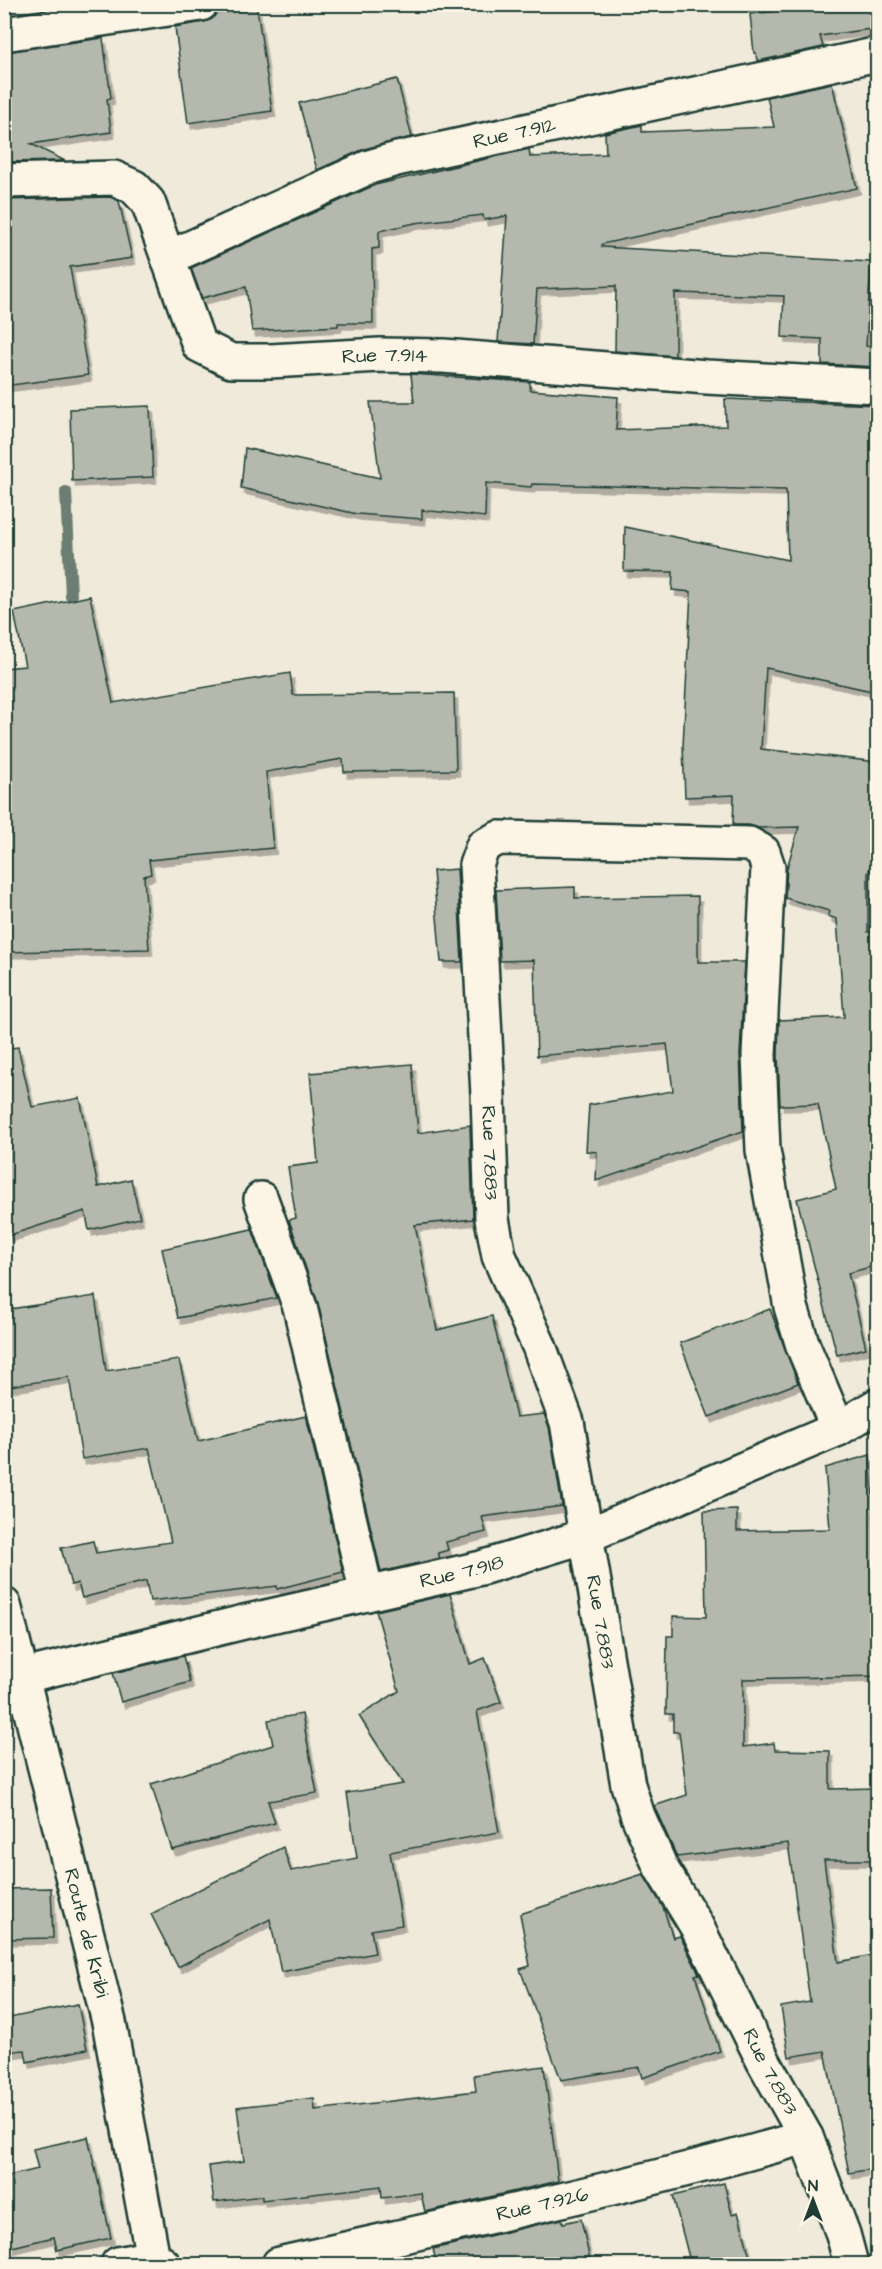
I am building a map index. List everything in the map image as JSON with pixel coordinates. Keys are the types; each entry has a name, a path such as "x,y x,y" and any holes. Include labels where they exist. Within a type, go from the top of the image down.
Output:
{"street":[{"path":"4,34 201,4"},
{"name":"Rue 7.912","path":"168,258 369,168 397,159 878,54"},
{"name":"Rue 7.914","path":"4,181 114,178 134,187 148,202 199,345 231,361 380,355 443,356 707,377 878,386"},
{"name":"Rue 7.883","path":"838,1429 803,1346 791,1307 763,1150 759,1055 768,867 763,852 749,844 499,838 483,846 476,865 492,1219 499,1256 539,1346 567,1422 628,1785 638,1816 661,1868 696,1925 764,2062 806,2137 843,2234 851,2265"},
{"path":"261,1199 300,1307 367,1594"},
{"name":"Rue 7.918","path":"24,1676 481,1568 586,1536 838,1429 878,1405"},
{"name":"Route de Kribi","path":"4,1605 24,1676 109,2022 156,2262"},
{"name":"Rue 7.926","path":"279,2265 579,2196 729,2159 806,2137"},
{"path":"118,2265 156,2262"}],"building":[{"path":"796,4 878,4 878,28 820,36 823,47 758,61 754,53 750,14 796,9"},
{"path":"257,8 272,111 188,123 175,27 204,22 212,19 217,13"},
{"path":"103,38 111,98 107,99 111,132 31,144 65,161 4,162 4,52"},
{"path":"397,79 412,137 364,149 317,170 299,103"},
{"path":"832,83 857,188 602,244 602,247 871,262 866,346 878,347 878,367 822,364 822,339 782,337 784,296 675,293 675,356 615,351 616,286 537,289 533,344 498,342 507,216 484,220 483,215 415,223 379,231 379,248 372,249 373,323 338,323 338,326 252,331 246,287 202,298 191,268 375,185 529,149 530,157 606,154 605,133 642,125 642,132 774,127 767,97"},
{"path":"110,197 119,201 132,258 70,267 88,375 4,386 4,200"},
{"path":"411,374 530,382 530,390 618,397 616,430 726,426 725,399 878,405 878,666 872,691 766,668 761,749 878,762 878,847 868,873 868,932 878,931 878,1265 848,1273 866,1348 837,1355 797,1199 836,1189 818,1104 780,1105 779,1020 844,1017 837,919 828,916 829,911 785,898 787,868 799,827 759,828 749,825 733,825 734,795 685,797 683,746 691,592 672,590 673,572 624,571 625,527 788,560 786,490 532,484 531,487 486,483 485,517 422,510 422,519 357,514 241,488 245,448 380,478 370,402 414,402"},
{"path":"150,406 153,477 72,481 70,409"},
{"path":"90,596 113,703 290,673 293,695 454,693 456,770 344,772 343,759 266,772 273,848 149,860 151,874 144,876 149,949 4,952 4,668 25,666 14,612"},
{"path":"457,869 462,962 441,962 433,871"},
{"path":"575,887 575,898 698,896 698,962 745,962 740,1054 743,1131 596,1181 597,1152 586,1151 589,1105 673,1091 667,1044 537,1056 534,960 500,961 496,890"},
{"path":"18,1047 32,1107 80,1098 98,1187 131,1179 140,1218 89,1230 85,1211 4,1237 4,1049"},
{"path":"412,1064 418,1133 470,1125 473,1219 415,1225 437,1330 492,1316 516,1417 544,1414 549,1427 562,1506 482,1517 486,1532 446,1542 448,1550 438,1553 440,1558 381,1572 318,1303 289,1220 296,1218 288,1167 318,1163 310,1073"},
{"path":"252,1229 277,1298 178,1318 162,1249"},
{"path":"95,1296 106,1371 179,1360 198,1441 306,1416 343,1572 277,1589 277,1586 150,1601 146,1581 82,1598 78,1583 71,1585 61,1548 93,1541 96,1553 171,1542 149,1448 82,1459 69,1377 4,1387 4,1310"},
{"path":"770,1309 798,1383 709,1417 680,1343"},
{"path":"870,1455 875,1528 878,1528 878,1676 743,1679 743,1747 774,1743 775,1750 830,1751 830,1789 878,1788 878,1860 824,1860 838,1962 878,1954 878,2168 849,2173 825,2051 789,2057 781,2007 810,2002 788,1843 677,1857 654,1806 687,1795 679,1732 673,1732 673,1714 666,1714 667,1636 673,1636 673,1616 706,1617 704,1511 737,1510 737,1531 830,1529 825,1468"},
{"path":"450,1594 470,1664 485,1658 501,1702 477,1711 499,1832 390,1852 402,1925 371,1930 375,1953 281,1972 270,1919 178,1967 151,1914 283,1847 291,1871 357,1858 347,1793 403,1784 359,1716 399,1691 376,1611"},
{"path":"183,1656 190,1682 121,1702 113,1673"},
{"path":"302,1714 317,1793 268,1801 275,1823 172,1850 151,1784 273,1745 268,1720"},
{"path":"643,1874 663,1907 673,1938 680,1936 699,1974 695,1975 720,2051 642,2078 639,2067 561,2080 520,1969 530,1966 520,1914"},
{"path":"51,1888 53,1938 4,1939 4,1889"},
{"path":"78,2004 87,2049 27,2062 25,2050 4,2052 4,2019"},
{"path":"544,2066 558,2181 425,2212 421,2193 382,2198 381,2186 262,2200 262,2196 214,2202 209,2166 244,2161 237,2107 314,2098 315,2110 476,2091 474,2075"},
{"path":"88,2137 111,2238 57,2250 54,2237 4,2249 4,2177 38,2169 33,2149"},
{"path":"724,2183 732,2214 738,2212 752,2265 691,2265 673,2196"},
{"path":"562,2219 563,2223 581,2219 591,2265 437,2265 433,2249"}],"waterway":[{"path":"66,492 71,596"}]}
